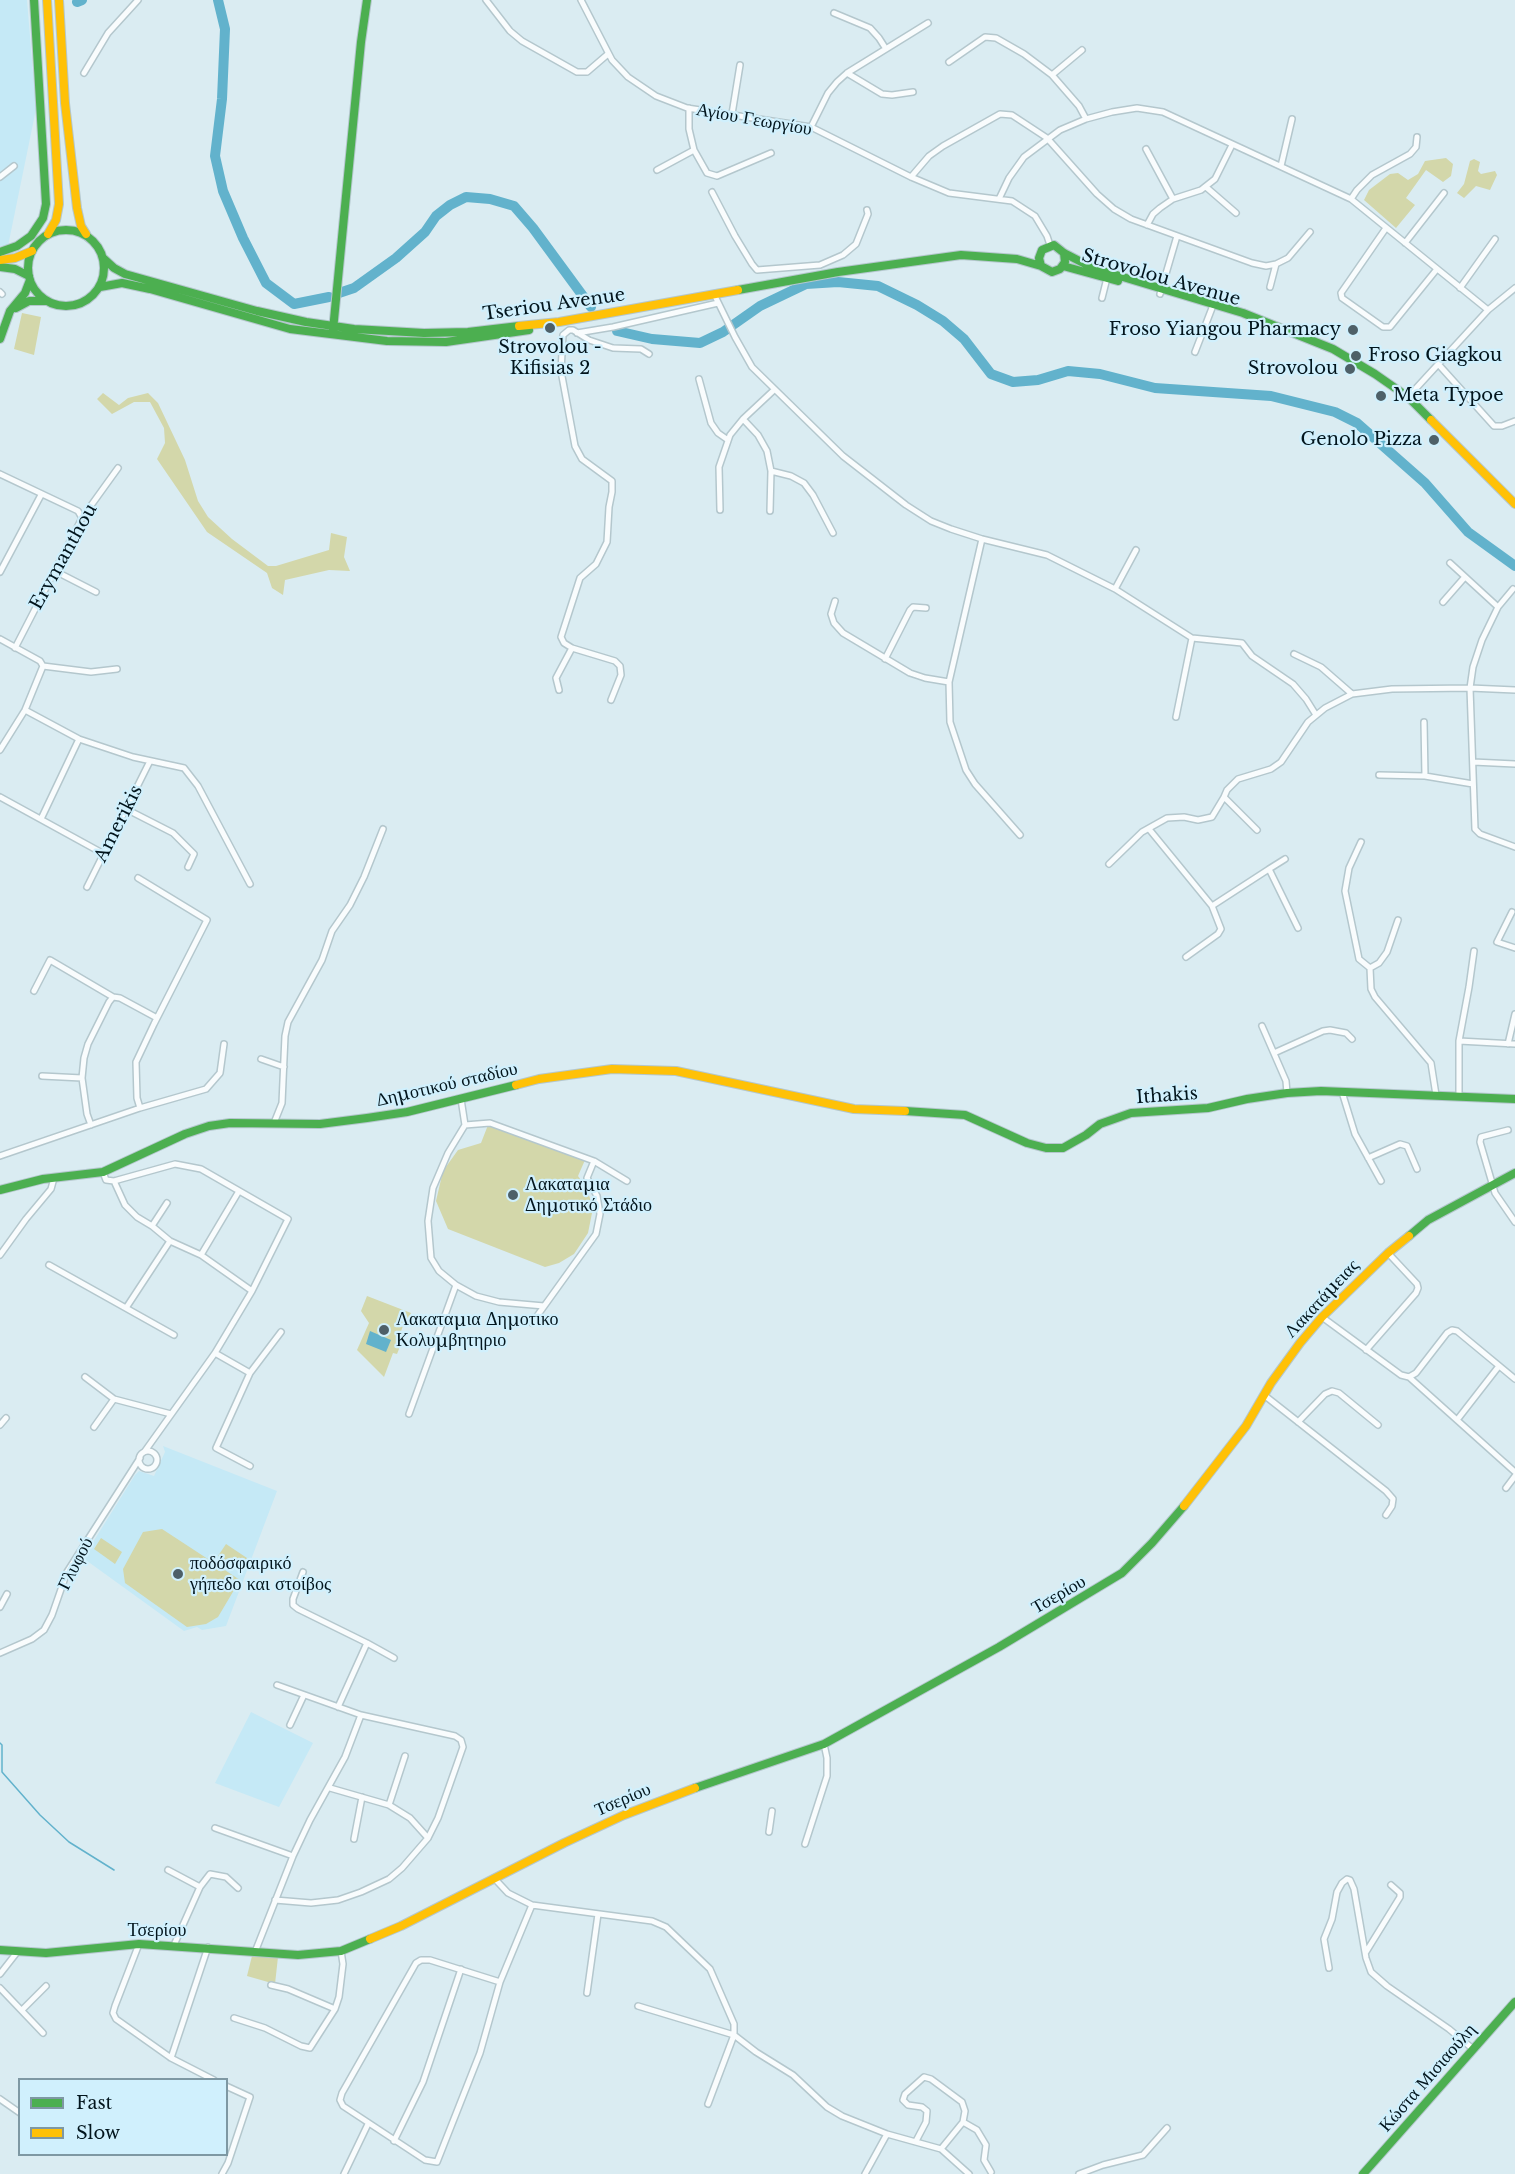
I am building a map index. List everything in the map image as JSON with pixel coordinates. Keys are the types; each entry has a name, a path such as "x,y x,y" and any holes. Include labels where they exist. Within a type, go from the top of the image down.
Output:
{"main road":[{"path":"0,252 17,246 31,236 43,218 46,204 34,0"},
{"path":"47,0 59,204 56,220 48,234"},
{"path":"59,0 65,103 77,208 81,226 95,242 103,258 104,275 100,287 83,303 58,306 46,301 36,292 28,267 38,242 48,234 61,230 74,230 86,234"},
{"path":"332,335 367,0"},
{"path":"1050,245 1058,247 1064,253 1064,266 1052,272 1041,266 1040,253 1050,245"},
{"path":"0,260 15,258 33,251"},
{"name":"Tseriou Avenue","path":"1017,259 1040,253"},
{"name":"Strovolou Avenue","path":"1064,253 1093,268 1161,292 1241,317 1251,318"},
{"name":"Tseriou Avenue","path":"103,258 120,271 257,311 333,326 424,333 468,332 562,321 811,276 961,255 1017,259 1041,266"},
{"name":"Strovolou Avenue","path":"1064,266 1223,307 1333,349 1376,374 1408,397 1515,504"},
{"path":"0,267 15,268 30,278"},
{"path":"0,339 13,307 26,293 30,278"},
{"path":"100,287 122,283 141,287 290,329 421,343 486,338 562,321"},
{"path":"8,317 23,304 46,301"},
{"name":"Δημοτικού σταδίου","path":"0,1190 54,1178 103,1172 185,1134 209,1126 274,1123 320,1124 367,1118 407,1112 539,1079 612,1069 676,1071 801,1097"},
{"name":"Ithakis","path":"801,1097 854,1109 965,1115 1027,1143 1046,1148 1063,1148 1100,1124 1131,1113 1208,1108 1287,1093 1342,1092 1515,1099"},
{"name":"Λακατάμειας","path":"1196,1492 1241,1433 1300,1343 1322,1317 1388,1253 1428,1220 1515,1173"},
{"name":"Τσερίου","path":"0,1950 46,1953 139,1944 298,1955 340,1952 401,1926 624,1815 680,1793 824,1744 999,1647 1103,1586 1122,1573 1136,1559 1196,1492"},
{"name":"Κώστα Μισιαούλη","path":"1363,2174 1515,2002"}],"street":[{"path":"84,73 108,33 138,0"},
{"path":"486,0 510,31 522,41 577,72 587,72 608,54"},
{"name":"Αγίου Γεωργίου","path":"581,0 608,54 628,77 656,96 689,108 812,127 911,177 949,193 1012,201 1035,216 1050,245"},
{"path":"834,13 870,28 886,49"},
{"path":"812,127 828,93 847,74 928,23"},
{"path":"949,62 985,37 996,38 1024,54 1052,75 1079,106 1086,119"},
{"path":"1052,75 1082,50"},
{"path":"732,114 740,65"},
{"path":"847,74 882,94 913,92"},
{"path":"689,108 689,129 694,150 707,173 717,176 771,153"},
{"path":"999,199 1009,178 1024,157 1060,130 1086,119 1137,108 1163,112 1351,199 1488,310"},
{"path":"911,177 929,156 943,146 1000,114 1012,115 1047,138 1097,194 1114,209 1131,219 1266,266 1288,258 1310,232"},
{"path":"1281,166 1292,119"},
{"path":"1351,199 1372,175 1410,154 1416,147 1417,137"},
{"path":"1147,225 1154,214 1173,199 1206,187 1215,179 1232,145"},
{"path":"1146,149 1173,199"},
{"path":"657,170 694,150"},
{"path":"0,177 14,166"},
{"path":"1206,187 1236,213"},
{"path":"712,192 741,246 757,270 820,264 843,255 856,244 868,214 867,210"},
{"path":"1405,243 1444,193"},
{"path":"1386,228 1341,293 1342,298 1383,327 1390,327 1437,269"},
{"path":"1161,292 1177,236"},
{"path":"1460,288 1495,239"},
{"path":"1270,287 1276,264"},
{"path":"808,265 811,276"},
{"path":"1102,298 1107,278"},
{"path":"1408,397 1488,310 1515,288"},
{"path":"714,294 752,367 843,456 906,505 931,521 982,539 1047,555 1115,589 1192,638 1242,643 1252,656 1293,684 1306,699 1316,716"},
{"path":"577,333 718,303"},
{"path":"1195,352 1212,308"},
{"path":"562,321 566,331 562,342 561,371 575,446 582,459 612,481 612,492 607,542 601,558 580,578 561,637 566,645 572,648 615,661 620,666 621,675 611,700"},
{"path":"566,331 573,330 589,340 613,348 641,349 650,354"},
{"path":"1439,365 1494,426 1502,426 1515,421"},
{"path":"699,379 711,423 718,433 728,440"},
{"path":"720,510 719,467 728,440 743,419 774,390"},
{"path":"743,419 758,435 767,452 771,471 770,512"},
{"name":"Erymanthou","path":"15,648 82,518 118,468"},
{"path":"771,471 791,476 804,483 813,495 832,533"},
{"path":"0,474 78,511 82,518"},
{"path":"0,572 41,495"},
{"path":"982,539 949,682 950,722 966,770 975,784 1020,835"},
{"path":"1115,589 1136,549"},
{"path":"1450,563 1498,607"},
{"path":"55,571 96,592"},
{"path":"1443,602 1464,578"},
{"path":"1513,589 1498,607 1482,640 1473,667 1470,688 1475,829 1480,834 1515,847"},
{"path":"835,601 831,614 834,623 843,633 885,659 925,678 949,682"},
{"path":"885,659 910,610 913,607 926,608"},
{"path":"1176,717 1192,638"},
{"path":"0,639 40,661 44,666 91,672 117,669"},
{"path":"559,690 556,678 572,648"},
{"path":"1294,654 1321,667 1352,693"},
{"path":"0,748 25,710 44,666"},
{"path":"1109,864 1149,829 1167,818 1184,817 1198,820 1212,817 1227,790 1238,779 1271,769 1281,762 1308,722 1325,708 1352,693 1392,689 1515,690"},
{"path":"25,710 79,739 134,758 184,768 198,786 250,884"},
{"path":"1424,722 1425,776"},
{"path":"41,819 79,739"},
{"name":"Amerikis","path":"87,887 150,761"},
{"path":"1473,762 1515,764"},
{"path":"1379,776 1425,776 1473,784"},
{"path":"0,797 104,854"},
{"path":"1224,797 1257,830"},
{"path":"126,809 173,833 194,854 188,867"},
{"path":"274,1123 282,1104 285,1036 288,1022 322,960 332,931 350,905 364,877 383,829"},
{"path":"1149,829 1212,906 1221,929 1218,934 1186,957"},
{"path":"1361,842 1349,868 1345,898 1359,959 1370,968 1371,989 1375,997 1431,1063 1436,1095"},
{"path":"1212,906 1285,859"},
{"path":"1269,869 1298,928"},
{"path":"138,878 207,920 136,1062 137,1098 140,1108"},
{"path":"1512,912 1497,942 1515,948"},
{"path":"1370,968 1379,963 1387,952 1398,920"},
{"path":"1459,1096 1459,1041 1474,951"},
{"path":"34,991 50,960 113,997 120,998 157,1018"},
{"path":"92,1125 87,1114 82,1078 88,1044 113,997"},
{"path":"1459,1041 1512,1044 1515,1014"},
{"path":"1262,1026 1286,1081 1287,1093"},
{"path":"1274,1053 1323,1031 1346,1033 1352,1039"},
{"path":"0,1156 140,1108 206,1089 220,1073 224,1044"},
{"path":"261,1059 284,1067"},
{"path":"42,1076 82,1078"},
{"path":"1342,1092 1356,1134 1381,1181"},
{"path":"461,1099 465,1125 448,1153 433,1188 428,1221 431,1258 439,1270 456,1285 476,1296 499,1302 544,1306"},
{"path":"465,1125 490,1123 594,1161 627,1181"},
{"path":"1508,1130 1481,1137 1480,1142 1500,1203 1515,1222"},
{"path":"1368,1158 1400,1144 1407,1146 1417,1169"},
{"path":"532,1323 596,1234 600,1214 597,1196 587,1178 594,1161"},
{"path":"103,1172 106,1180 114,1181 176,1164 201,1169 288,1219 252,1291 215,1353 171,1414 140,1458 140,1463 147,1468 155,1466 157,1457 154,1453 145,1451"},
{"path":"0,1256 51,1189 54,1178"},
{"path":"114,1181 130,1211 170,1241 201,1256 252,1291"},
{"path":"201,1256 239,1191"},
{"path":"152,1226 167,1203"},
{"path":"126,1308 170,1241"},
{"path":"1366,1350 1418,1288 1417,1284 1388,1253"},
{"path":"50,1265 174,1335"},
{"path":"409,1414 456,1285"},
{"path":"1322,1317 1401,1376 1409,1377 1457,1420 1515,1474 1506,1488"},
{"path":"1409,1377 1416,1373 1452,1330 1457,1331 1515,1379"},
{"path":"250,1466 216,1448 250,1373 281,1332"},
{"path":"215,1353 250,1373"},
{"path":"1457,1420 1499,1366"},
{"path":"85,1377 114,1399 171,1414"},
{"path":"1298,1422 1325,1394 1332,1391 1339,1393 1378,1425"},
{"path":"1264,1395 1386,1491 1393,1499 1392,1506 1386,1515"},
{"path":"94,1427 114,1399"},
{"path":"0,1425 6,1418"},
{"name":"Γλυφού","path":"0,1653 32,1639 44,1630 52,1615 67,1572 140,1458"},
{"path":"303,1572 293,1599 293,1605 298,1610 368,1642 394,1658"},
{"path":"0,1607 7,1594"},
{"path":"338,1707 368,1642"},
{"path":"275,1900 311,1903 338,1900 389,1879 402,1868 428,1838 445,1802 464,1747 463,1742 455,1736 361,1715 278,1685"},
{"path":"290,1725 304,1695"},
{"path":"255,1952 293,1856 345,1757 361,1715"},
{"path":"805,1844 827,1776 824,1744"},
{"path":"389,1805 405,1756"},
{"path":"330,1788 389,1805 410,1818 428,1838"},
{"path":"354,1839 362,1797"},
{"path":"769,1832 772,1811"},
{"path":"215,1828 293,1856"},
{"path":"168,1870 200,1887"},
{"path":"174,1945 200,1887 210,1874 226,1877 238,1888"},
{"path":"494,1878 508,1893 532,1905 652,1921 666,1927 710,1969 734,2024 734,2035 708,2104"},
{"path":"1329,1968 1323,1939 1332,1919 1337,1892 1347,1879 1350,1880 1354,1890 1371,1972 1473,2049"},
{"path":"1366,1952 1400,1897 1400,1893 1391,1885"},
{"path":"500,1982 430,1960 421,1960 416,1963 341,2096 343,2106 425,2160 437,2162 477,2061 500,1982 532,1905"},
{"path":"586,1994 598,1914"},
{"path":"139,1944 113,2013 116,2019 171,2058 212,2078"},
{"path":"171,2058 208,1947"},
{"path":"0,1974 18,1951"},
{"path":"234,2018 265,2028 301,2046 310,2048 335,2009 339,1997 342,1973 340,1952"},
{"path":"394,2141 423,2082 461,1969"},
{"path":"271,1985 288,1989 335,2009"},
{"path":"22,2010 46,1986"},
{"path":"0,1988 43,2033"},
{"path":"638,2006 734,2035 792,2075 827,2107 842,2116 887,2134 941,2149 969,2174"},
{"path":"916,2141 926,2122 927,2111 922,2107 908,2105 903,2100 905,2094 924,2077 931,2079 962,2102 965,2111 963,2122 941,2149"},
{"path":"222,2174 228,2163 250,2097 228,2087"},
{"path":"0,2099 18,2112"},
{"path":"963,2122 977,2130 986,2145 984,2160 991,2172"},
{"path":"344,2174 368,2124"},
{"path":"1079,2174 1111,2162 1143,2155 1167,2128"},
{"path":"865,2174 887,2134"}],"shaded area":[{"path":"0,0 27,0 36,109 8,246 0,246"},
{"path":"163,1446 277,1491 226,1626 202,1630 197,1627 184,1631 83,1558 135,1475 139,1471 154,1476 165,1452"},
{"path":"251,1712 313,1743 279,1807 215,1783"}],"green space":[{"path":"1446,158 1453,164 1451,176 1443,182 1426,170 1406,198 1415,205 1396,228 1364,200 1369,190 1390,174 1398,173 1408,180 1418,174 1425,161"},
{"path":"1474,159 1480,162 1478,171 1481,174 1495,171 1497,175 1490,190 1476,186 1464,198 1457,193 1464,184 1470,161"},
{"path":"22,313 41,317 34,355 14,349"},
{"path":"103,393 119,405 128,398 148,393 158,403 185,460 198,501 208,517 232,539 268,566 276,566 329,550 331,533 347,537 344,557 350,571 329,570 285,580 283,595 272,588 267,573 207,532 157,459 165,443 164,428 150,402 134,402 112,414 97,399"},
{"name":"Λακαταμια Δημοτικό Στάδιο","path":"488,1125 585,1160 578,1176 587,1189 593,1208 588,1233 574,1254 559,1263 545,1267 448,1229 436,1201 443,1171 458,1150 481,1143"},
{"name":"Λακαταμια Δημοτικο Κολυμβητηριο","path":"367,1296 411,1313 399,1337 397,1354 393,1353 384,1377 357,1350 369,1323 361,1311"},
{"name":"ποδόσφαιρικό γήπεδο και στοίβος","path":"162,1529 240,1580 218,1617 206,1624 187,1627 125,1583 123,1569 143,1532"},
{"path":"101,1538 122,1552 115,1564 94,1549"},
{"path":"226,1544 247,1558 239,1570 218,1556"},
{"path":"252,1956 278,1957 275,1984 247,1976"}],"water":[{"path":"370,1331 391,1340 386,1352 366,1344"}],"waterway":[{"path":"77,2 82,0"},
{"path":"218,0 225,29 222,99 215,156 223,191 266,283 294,304 329,297"},
{"path":"339,293 354,288 396,258 425,232 436,216 450,205 466,197 490,199 514,206 591,307"},
{"path":"617,331 652,339 700,343 723,332 760,306 806,284 838,282 878,286 943,321 964,339 991,374 1013,382 1038,380 1068,371 1100,374 1155,388 1271,396 1335,412 1357,423 1425,483 1468,532 1515,566"},
{"path":"0,1743 2,1745 2,1772 40,1815 69,1842 114,1870"}],"traffic: fast":[{"path":"0,252 17,246 31,236 43,218 46,204 34,0"},
{"path":"333,330 367,0"},
{"path":"66,230 81,233 93,241 101,253 104,268 101,283 93,295 81,303 66,306 51,303 39,295 31,283 28,268 31,253 39,241 51,233 66,230"},
{"path":"1064,253 1065,262 1060,269 1052,272 1041,266 1039,258 1042,250 1054,245 1064,253 1093,268 1243,313 1333,349 1408,397 1431,420"},
{"path":"738,290 838,272 961,255 1017,259 1041,266"},
{"path":"103,258 125,274 257,311 306,322 354,329 424,333 468,332 519,326"},
{"path":"1063,266 1118,281"},
{"path":"0,267 15,269 29,276"},
{"path":"0,339 10,311 25,293 30,280"},
{"path":"100,287 122,283 290,329 387,341 446,342 529,330"},
{"path":"16,308 29,301 46,301"},
{"path":"0,1190 43,1179 103,1172 185,1134 209,1126 230,1123 320,1124 367,1118 407,1112 516,1085"},
{"path":"905,1111 965,1115 1027,1143 1046,1148 1063,1148 1100,1124 1131,1113 1208,1108 1287,1093 1321,1091 1515,1099"},
{"path":"1409,1236 1428,1220 1515,1173"},
{"path":"695,1788 824,1744 999,1647 1122,1573 1184,1506"},
{"path":"0,1950 46,1953 139,1944 298,1955 341,1951 370,1939"},
{"path":"1363,2174 1515,2002"}],"traffic: slow":[{"path":"47,0 59,204 56,220 48,234"},
{"path":"59,0 65,103 77,208 81,226 86,234"},
{"path":"0,260 15,258 32,251"},
{"path":"519,326 559,322 738,290"},
{"path":"1431,420 1515,504"},
{"path":"516,1085 539,1079 612,1069 676,1071 854,1109 905,1111"},
{"path":"1184,1506 1246,1426 1271,1383 1300,1343 1322,1317 1388,1253 1409,1236"},
{"path":"370,1939 401,1926 624,1815 695,1788"}],"place":[{"name":"Strovolou - Kifisias 2","path":"550,328"},
{"name":"Froso Yiangou Pharmacy","path":"1353,330"},
{"name":"Froso Giagkou","path":"1356,356"},
{"name":"Strovolou","path":"1350,369"},
{"name":"Meta Typoe","path":"1381,396"},
{"name":"Genolo Pizza","path":"1434,440"},
{"name":"Λακαταμια Δημοτικό Στάδιο","path":"513,1195"},
{"name":"Λακαταμια Δημοτικο Κολυμβητηριο","path":"384,1330"},
{"name":"ποδόσφαιρικό γήπεδο και στοίβος","path":"178,1574"}]}
